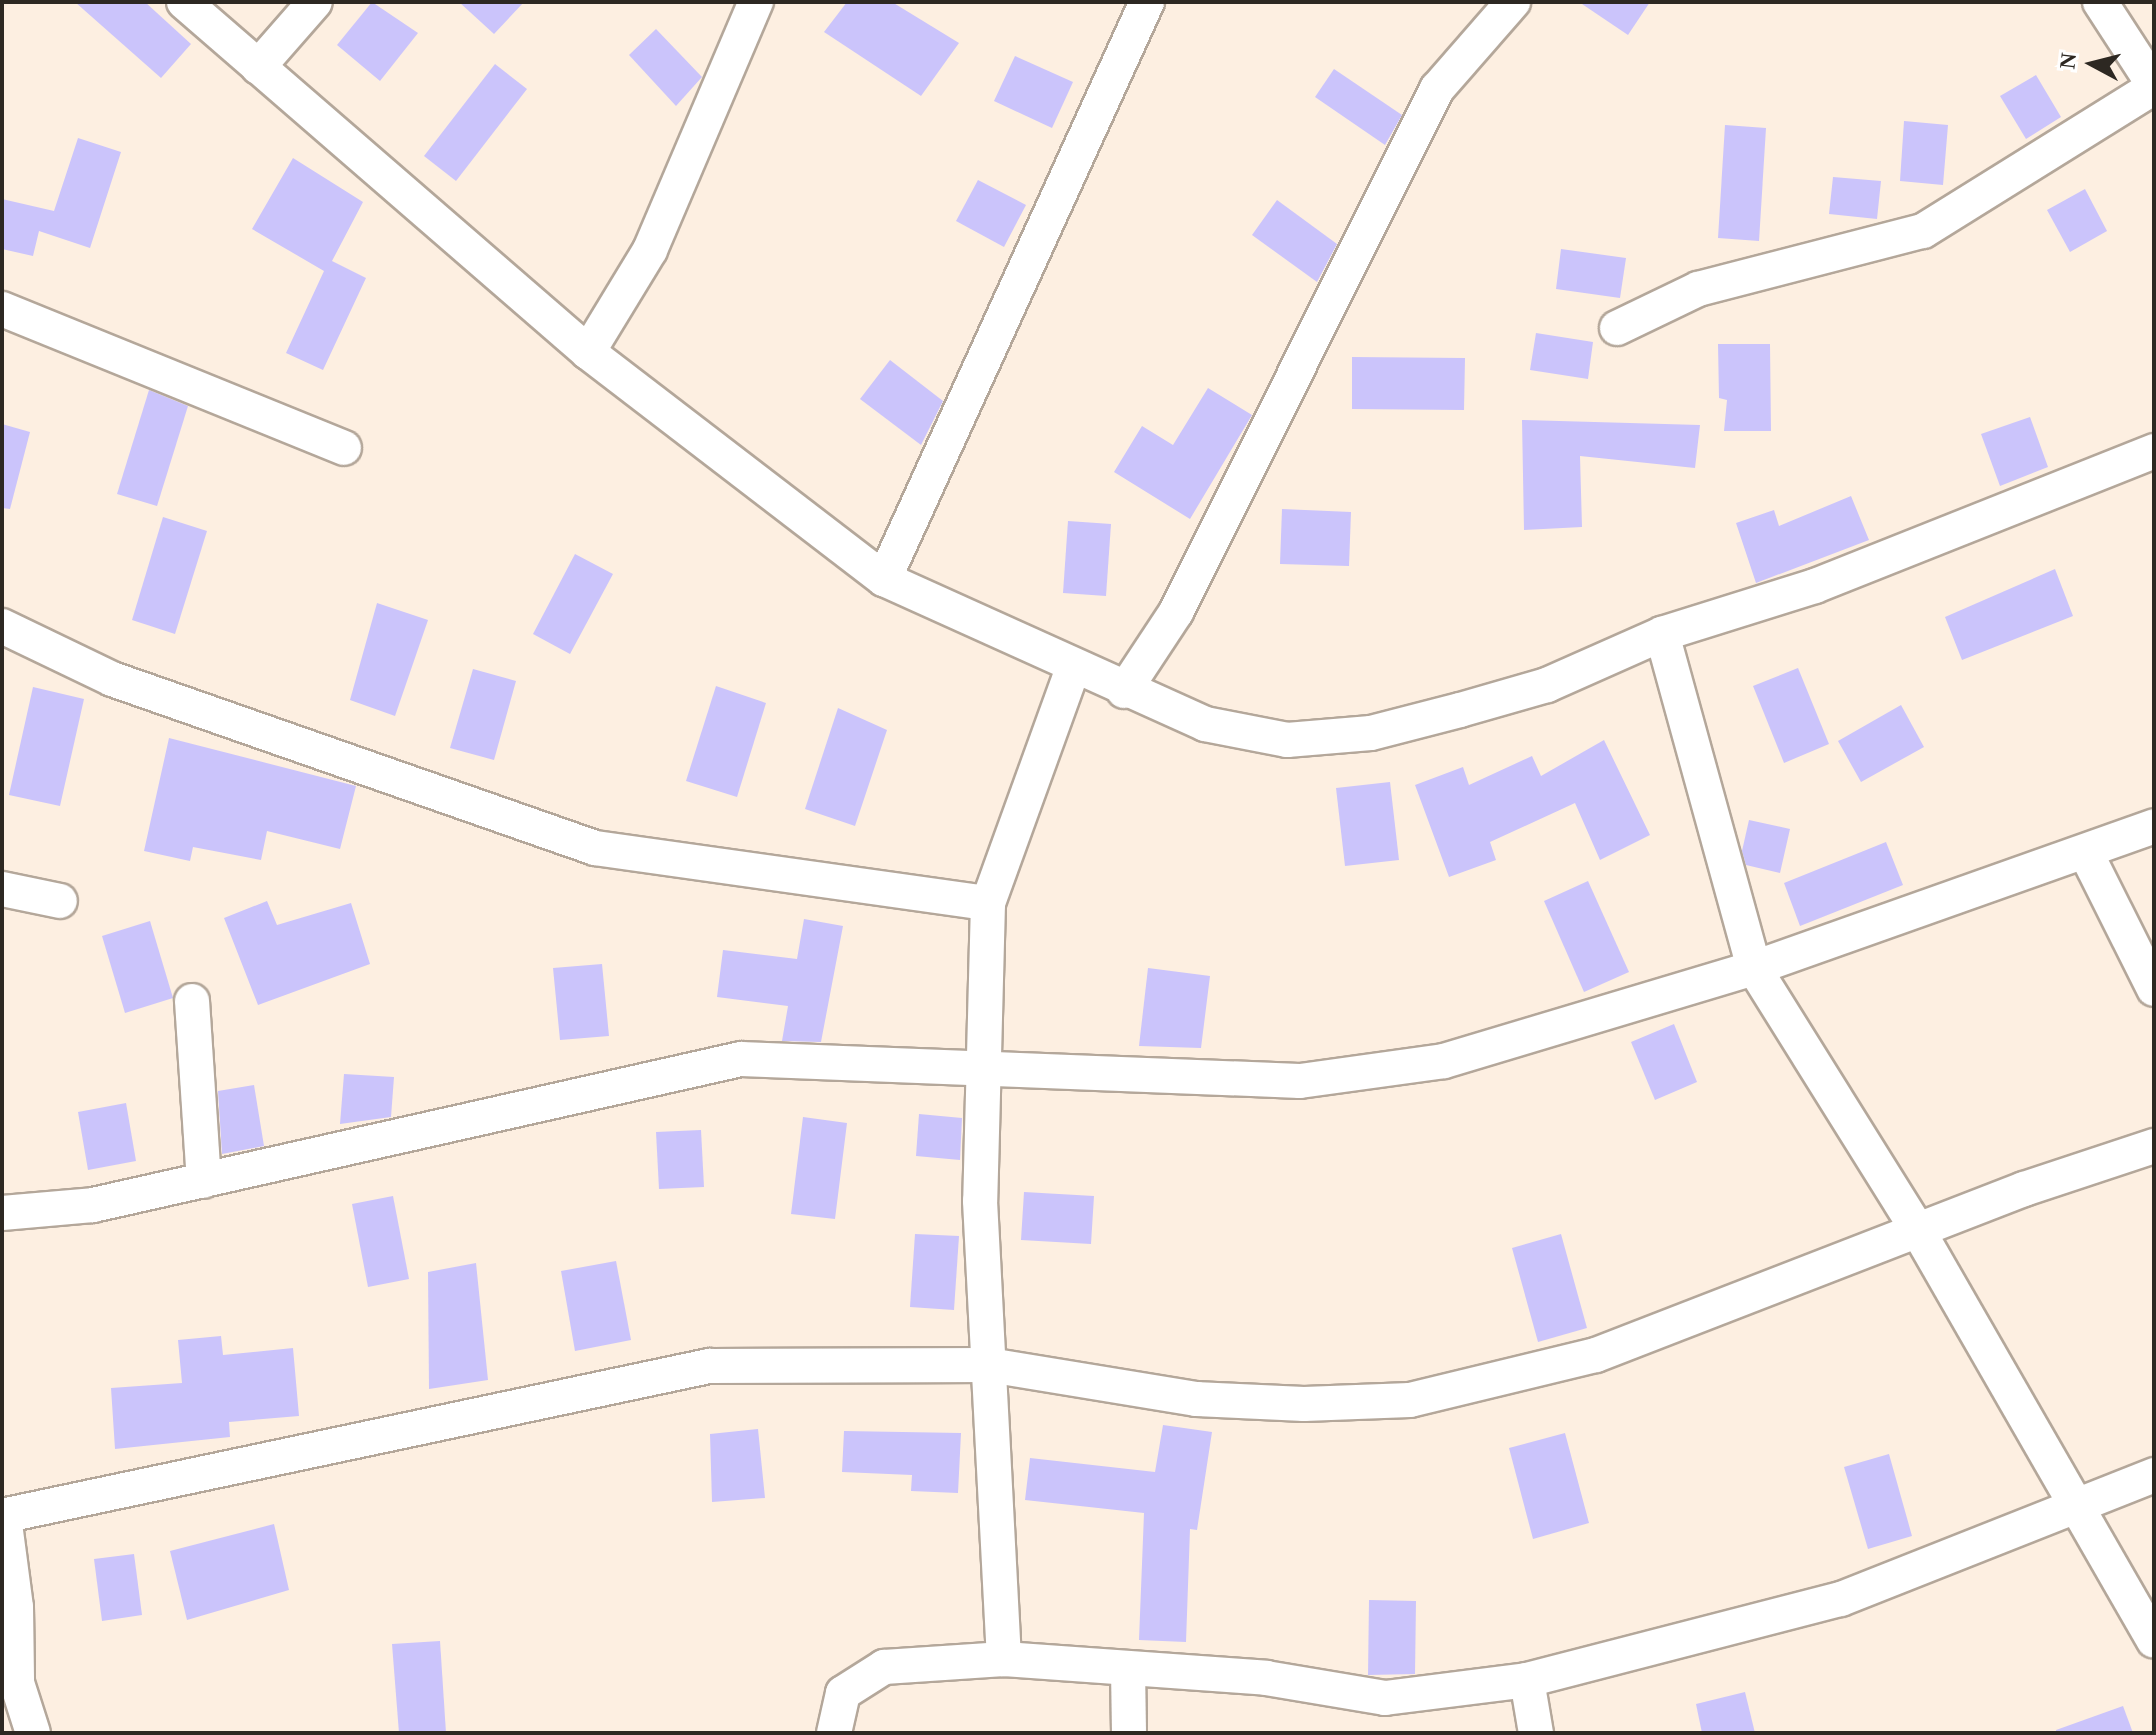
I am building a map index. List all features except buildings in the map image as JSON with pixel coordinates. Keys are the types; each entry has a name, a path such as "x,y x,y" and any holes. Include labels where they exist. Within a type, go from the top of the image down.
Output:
{"street":[{"path":"184,2 588,352 884,579 1124,691 1205,724 1287,740 1371,733 1547,685 1662,634 1815,586 2154,451"},
{"path":"258,67 315,2"},
{"path":"588,352 650,250 756,2"},
{"path":"884,579 1147,2"},
{"path":"1124,691 1182,600 1437,89 1513,2"},
{"path":"1617,328 1698,289 1923,231 2154,86 2100,2"},
{"path":"2,309 344,448"},
{"path":"2,626 112,679 595,848 988,903"},
{"path":"1662,634 1754,968 1920,1234 2081,1507 2154,1641"},
{"path":"1004,1659 980,1201 988,1072 988,903 1074,666"},
{"path":"2,1213 93,1205 741,1059 988,1072 1329,1077 1444,1061 1754,968 2086,853 2154,826"},
{"path":"2086,853 2154,989"},
{"path":"2,889 60,901"},
{"path":"192,1001 204,1181"},
{"path":"33,1733 17,1683 16,1607 3,1516 709,1366 989,1365 1196,1399 1304,1404 1410,1400 1596,1355 1920,1234 2024,1189 2154,1146"},
{"path":"834,1733 843,1693 884,1667 1004,1659 1266,1678 1385,1698 1527,1680 1841,1599 2081,1507 2154,1475"},
{"path":"1128,1669 1129,1733"},
{"path":"1527,1680 1536,1733"}]}
